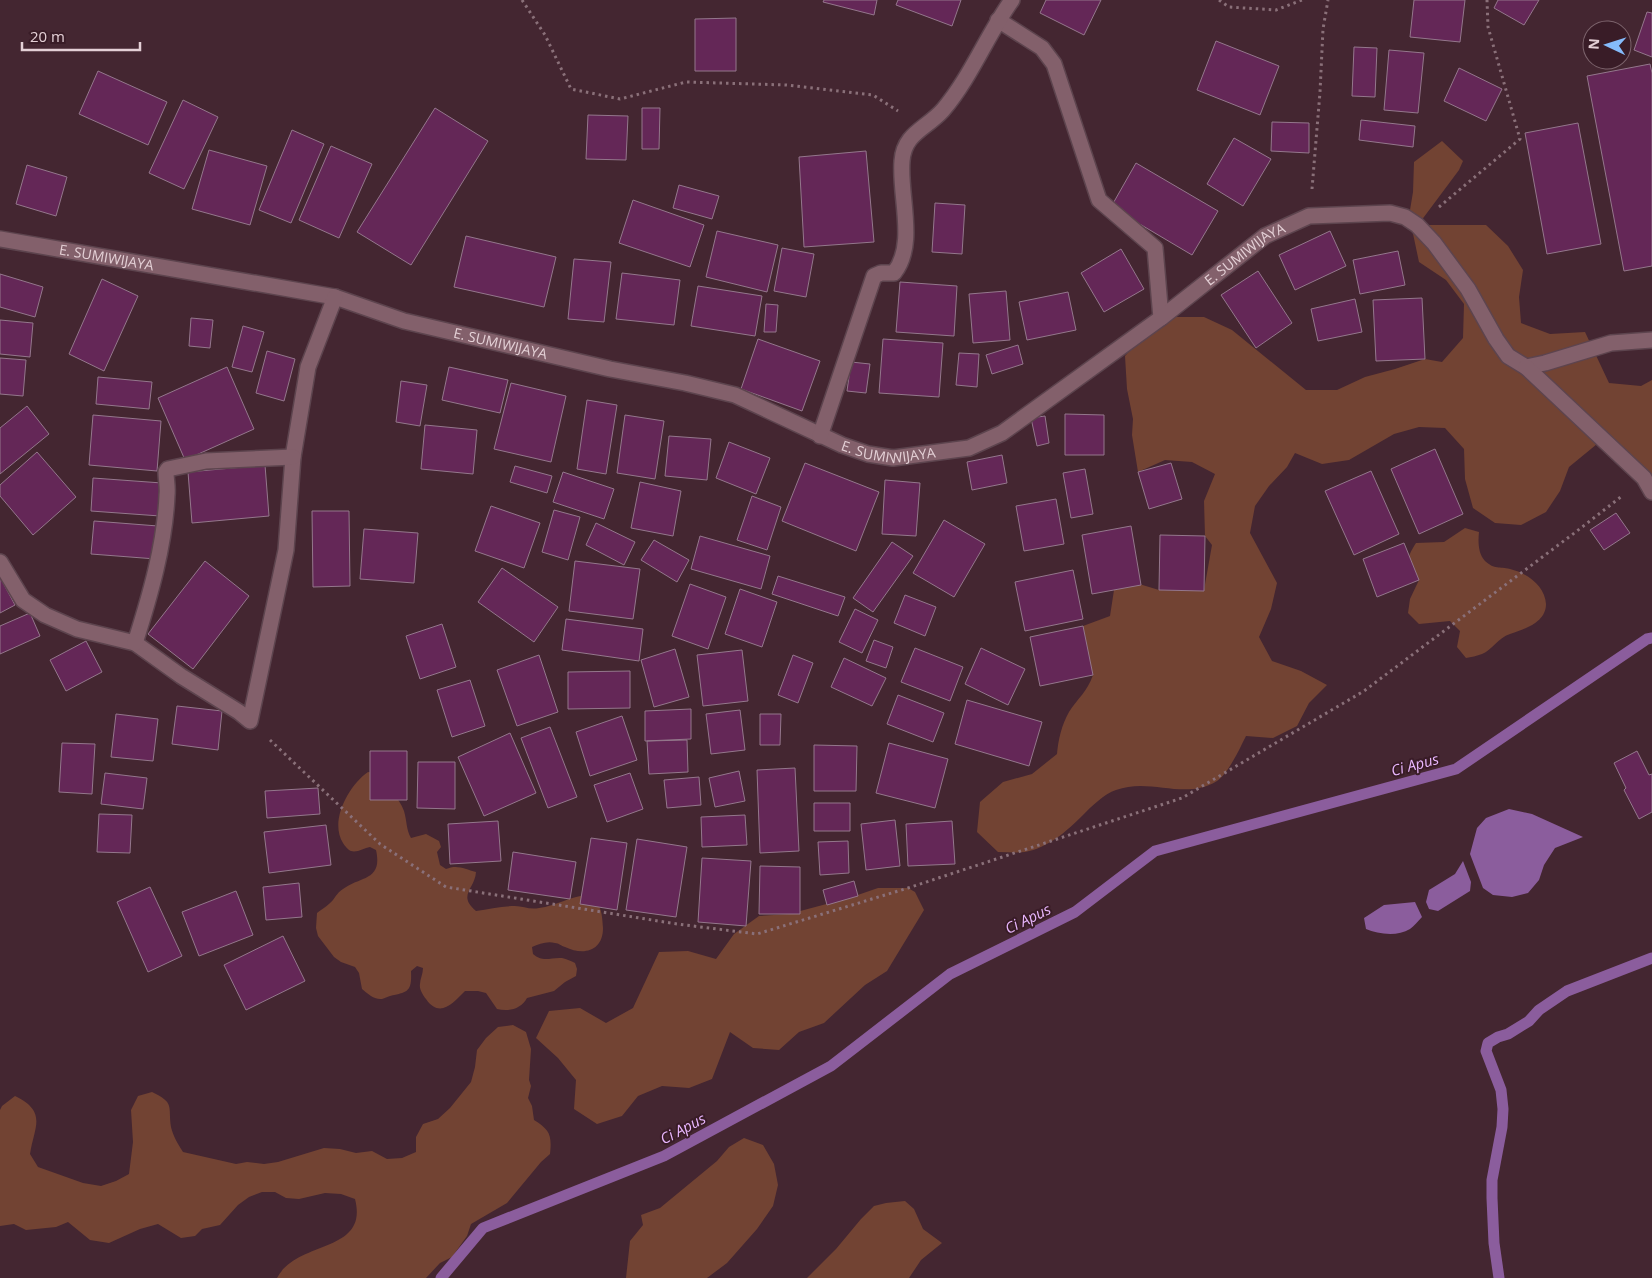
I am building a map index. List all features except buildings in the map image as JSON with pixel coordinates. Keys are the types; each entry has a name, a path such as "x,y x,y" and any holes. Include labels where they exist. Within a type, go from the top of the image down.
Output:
{"street":[{"path":"820,436 874,276 894,273 900,265 906,247 902,161 906,144 914,133 925,127 956,94 998,20 1012,0"},
{"path":"998,20 1042,48 1054,64 1099,200 1155,248 1161,318"},
{"name":"E. SUMIWIJAYA","path":"0,239 334,297 404,321 610,369 685,383 735,395 820,436 868,454 893,458 969,448 1002,433 1161,318 1265,236 1310,216 1390,213 1405,216 1417,225 1434,243 1468,289 1496,339 1508,356 1526,367 1644,478 1652,492"},
{"path":"0,562 23,600 45,615 77,629 136,643 181,676 239,712 250,721 286,550 293,457 308,367 334,297"},
{"path":"1526,367 1545,364 1611,343 1652,340"},
{"path":"136,643 151,592 162,538 167,495 166,472 168,469 206,461 293,457"}],"path":[{"path":"522,0 545,35 571,89 620,99 686,82 786,85 873,96 925,127"},
{"path":"1219,0 1229,7 1276,10 1302,0"},
{"path":"1310,216 1323,29 1328,0"},
{"path":"1417,225 1520,139 1488,27 1487,0"},
{"path":"250,721 380,844 446,887 678,924 757,934 908,888 1182,798 1364,691 1577,532 1644,478"}],"shaded area":[{"path":"1442,141 1463,161 1459,170 1418,225 1486,225 1508,246 1523,270 1519,297 1521,323 1550,334 1585,332 1609,383 1641,386 1652,380 1652,477 1597,444 1569,467 1560,491 1546,512 1521,525 1495,523 1473,508 1465,479 1464,449 1445,428 1419,427 1394,434 1349,460 1322,464 1295,453 1287,467 1269,486 1255,506 1250,533 1277,583 1271,609 1259,637 1272,661 1301,671 1327,685 1309,703 1297,726 1273,738 1246,736 1221,778 1205,787 1180,789 1142,786 1116,790 1107,794 1057,838 1042,847 1025,852 998,852 977,832 980,802 1003,782 1032,774 1057,754 1058,743 1067,717 1093,675 1078,636 1083,626 1110,616 1116,577 1159,590 1204,590 1212,545 1205,536 1204,501 1215,474 1192,462 1165,460 1138,472 1132,435 1133,419 1127,389 1125,356 1146,332 1174,317 1204,317 1232,330 1306,390 1337,390 1365,377 1425,359 1442,362 1463,338 1464,304 1446,280 1419,262 1412,229 1408,222 1413,192 1414,162"},
{"path":"1465,528 1479,532 1480,551 1488,564 1516,571 1529,577 1539,586 1545,597 1546,604 1545,611 1538,621 1506,636 1482,654 1466,658 1457,647 1460,631 1450,621 1419,624 1408,613 1410,599 1419,580 1408,562 1416,543 1444,542"},
{"path":"368,772 375,773 399,801 404,811 411,838 426,834 439,841 441,847 437,852 440,865 446,869 457,867 476,872 467,896 468,901 476,911 510,906 545,907 575,897 588,895 600,908 603,922 602,936 596,946 585,951 572,950 558,943 549,942 532,947 533,954 537,957 547,959 562,958 575,963 577,969 576,976 554,991 527,998 518,1007 506,1010 497,1009 486,993 478,991 465,991 446,1007 436,1008 431,1005 422,992 420,982 423,968 417,966 411,971 410,987 405,992 379,999 362,989 359,973 355,967 341,962 334,957 318,936 316,928 317,913 330,904 341,890 373,873 376,867 376,850 370,847 356,851 349,850 339,834 338,824 343,804 348,794 354,785"},
{"path":"1509,809 1532,814 1583,837 1555,848 1544,865 1539,880 1528,893 1512,897 1493,895 1483,888 1470,854 1477,828 1486,818"},
{"path":"1463,861 1471,882 1470,891 1438,911 1429,909 1426,902 1429,890 1455,874"},
{"path":"878,888 908,888 915,892 924,910 887,971 865,985 824,1023 799,1032 779,1050 753,1048 730,1032 712,1079 689,1088 662,1086 638,1096 622,1116 597,1124 574,1109 576,1080 558,1058 536,1038 549,1011 580,1008 606,1023 633,1008 659,952 688,951 716,959 734,934 759,916 789,914"},
{"path":"1415,902 1422,917 1405,932 1388,934 1366,929 1364,918 1384,905"},
{"path":"513,1025 526,1032 531,1049 529,1080 531,1086 528,1098 532,1106 534,1120 544,1127 549,1134 551,1142 550,1154 507,1203 471,1224 467,1236 452,1257 440,1263 426,1278 277,1278 287,1266 300,1257 342,1238 352,1229 357,1217 355,1199 341,1194 325,1193 299,1199 286,1198 275,1192 262,1192 249,1197 238,1205 220,1225 202,1229 195,1236 181,1238 158,1224 140,1229 109,1243 90,1240 68,1222 56,1227 26,1230 14,1224 0,1226 0,1110 2,1106 15,1096 32,1108 35,1114 36,1128 30,1154 38,1167 83,1183 101,1186 129,1174 133,1142 131,1110 138,1096 152,1092 167,1102 170,1110 171,1127 183,1152 236,1164 278,1162 324,1148 356,1153 372,1151 387,1159 402,1158 416,1152 416,1137 423,1124 438,1119 450,1108 471,1082 477,1050 486,1038 498,1027"},
{"path":"744,1138 763,1145 774,1164 778,1185 773,1206 757,1229 727,1263 707,1278 626,1278 630,1241 643,1225 641,1215 660,1208 717,1161 729,1147"},
{"path":"905,1201 914,1209 923,1229 942,1243 921,1260 909,1278 807,1278 874,1206"}],"waterway":[{"name":"Ci Apus","path":"441,1278 483,1228 664,1156 831,1066 950,974 1075,912 1155,851 1456,769 1647,639 1652,638"},
{"path":"1499,1278 1494,1243 1492,1180 1502,1127 1503,1109 1501,1090 1486,1051 1488,1043 1508,1034 1529,1021 1539,1010 1567,991 1652,958"}]}
